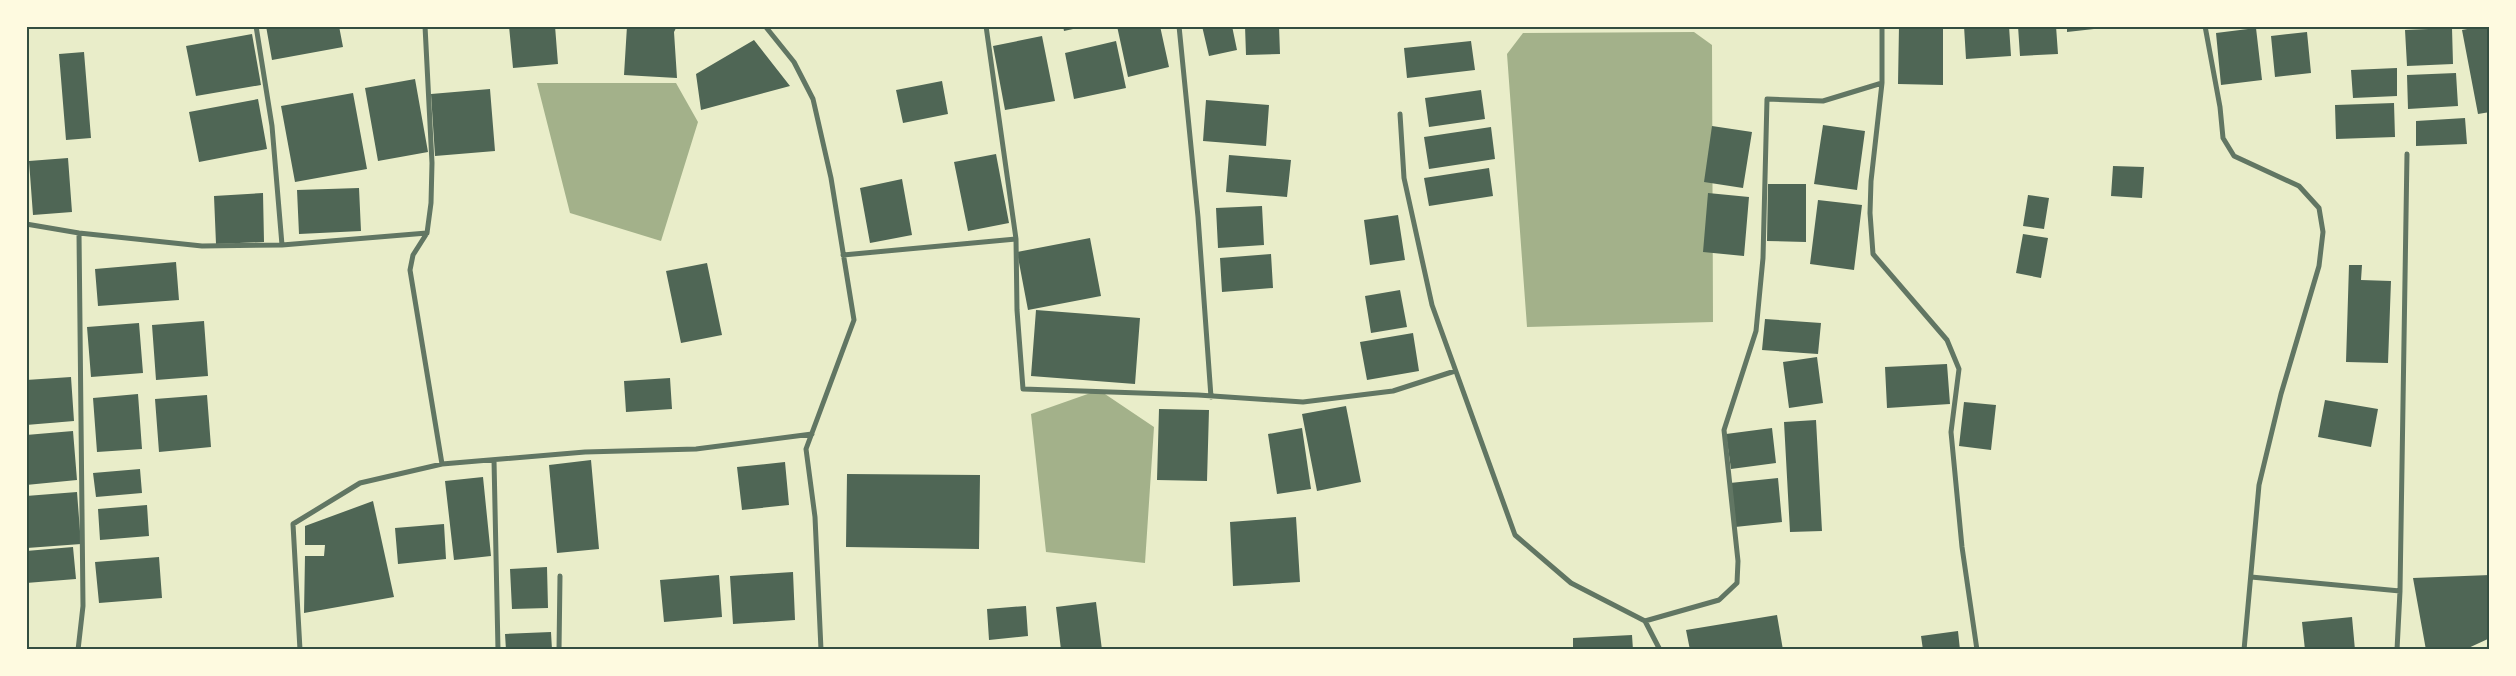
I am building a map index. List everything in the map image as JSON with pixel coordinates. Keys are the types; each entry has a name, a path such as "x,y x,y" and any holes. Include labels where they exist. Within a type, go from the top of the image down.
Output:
{"street":[{"path":"256,26 272,126 282,245"},
{"path":"424,26 432,163 431,203 426,233 413,255 410,270 442,464"},
{"path":"764,26 794,62 813,99 831,178 854,320 806,449 815,517 821,650"},
{"path":"986,26 1016,239 1017,310 1023,388 1304,402 1393,391 1455,371"},
{"path":"1179,26 1198,217 1211,397"},
{"path":"1882,26 1882,84 1871,181 1870,212 1873,254 1947,340 1959,368 1951,432 1962,547 1977,650"},
{"path":"2205,26 2220,107 2223,138 2234,156 2299,186 2319,208 2323,232 2318,266 2281,394 2259,485 2244,650"},
{"path":"1645,620 1719,600 1737,583 1738,561 1724,430 1756,331 1763,258 1767,99 1823,101 1882,84"},
{"path":"1400,114 1404,178 1432,305 1515,535 1571,583 1645,620 1660,650"},
{"path":"2397,650 2400,591 2407,154"},
{"path":"26,224 79,233 202,246 282,245 426,233"},
{"path":"78,650 84,606 79,233"},
{"path":"843,255 1016,239"},
{"path":"300,650 293,524 360,483 442,464 585,452 696,449 812,434"},
{"path":"494,460 498,650"},
{"path":"559,650 560,576"},
{"path":"2250,577 2400,591"},
{"path":"2486,650 2490,648"}],"shaded area":[{"path":"1694,32 1712,45 1713,322 1527,327 1507,54 1523,33"},
{"path":"537,83 676,83 698,122 661,241 570,213"},
{"path":"1099,390 1154,427 1145,563 1046,552 1031,414"}],"building":[{"path":"266,26 339,26 343,47 272,60"},
{"path":"509,26 555,26 558,64 513,68"},
{"path":"627,26 677,26 674,32 677,78 624,75"},
{"path":"1063,26 1082,26 1082,27 1064,31"},
{"path":"1117,26 1160,26 1169,67 1128,77"},
{"path":"1202,26 1232,26 1237,50 1209,56"},
{"path":"1245,26 1279,26 1280,54 1246,55"},
{"path":"1899,26 1943,26 1943,85 1898,84"},
{"path":"1964,26 2009,26 2011,56 1966,59"},
{"path":"2018,26 2056,26 2058,54 2020,56"},
{"path":"2067,26 2093,26 2094,29 2067,32"},
{"path":"2490,26 2490,112 2478,114 2462,30"},
{"path":"2256,28 2262,80 2221,85 2216,33"},
{"path":"2452,28 2453,64 2407,66 2405,30"},
{"path":"2307,32 2311,73 2275,77 2271,36"},
{"path":"252,34 261,85 196,96 186,46"},
{"path":"1042,36 1055,101 1005,110 993,46"},
{"path":"754,40 790,86 701,110 696,74"},
{"path":"1116,41 1126,88 1074,99 1065,53"},
{"path":"1471,41 1475,70 1407,78 1404,48"},
{"path":"84,52 91,138 66,140 59,54"},
{"path":"2397,68 2397,96 2353,98 2351,70"},
{"path":"2456,73 2458,106 2408,109 2407,75"},
{"path":"415,79 428,152 378,161 365,88"},
{"path":"942,81 948,114 903,123 896,90"},
{"path":"490,89 495,151 435,156 431,94"},
{"path":"1481,90 1485,119 1429,127 1425,98"},
{"path":"353,93 367,169 295,182 281,106"},
{"path":"258,99 267,149 199,162 189,112"},
{"path":"1206,100 1269,105 1266,146 1203,141"},
{"path":"2394,103 2395,137 2336,139 2335,105"},
{"path":"2465,118 2467,144 2416,146 2416,121"},
{"path":"1823,125 1865,131 1857,190 1814,184"},
{"path":"1712,126 1752,132 1743,188 1704,182"},
{"path":"1491,127 1495,159 1429,169 1424,137"},
{"path":"996,154 1009,223 968,231 954,162"},
{"path":"1229,155 1291,160 1287,197 1226,192"},
{"path":"68,158 72,212 33,215 29,161"},
{"path":"2113,166 2144,167 2142,198 2111,196"},
{"path":"1489,168 1493,196 1429,206 1424,178"},
{"path":"902,179 912,235 870,243 860,188"},
{"path":"1768,184 1806,184 1806,242 1767,241"},
{"path":"359,188 361,231 299,234 297,190"},
{"path":"263,193 264,242 216,244 214,196"},
{"path":"1708,193 1749,197 1744,256 1703,252"},
{"path":"2028,195 2049,198 2044,229 2023,226"},
{"path":"1818,200 1862,205 1854,270 1810,264"},
{"path":"1262,206 1264,245 1218,248 1216,208"},
{"path":"1398,215 1405,260 1370,265 1364,220"},
{"path":"2023,234 2048,238 2041,278 2016,273"},
{"path":"1090,238 1101,296 1028,310 1017,252"},
{"path":"1271,254 1273,288 1222,292 1220,258"},
{"path":"176,262 179,300 98,306 95,269"},
{"path":"707,263 722,335 681,343 666,271"},
{"path":"2349,265 2362,265 2361,280 2391,281 2388,363 2346,362"},
{"path":"1400,290 1407,327 1371,333 1365,296"},
{"path":"1036,310 1140,318 1135,384 1031,376"},
{"path":"1765,319 1821,323 1818,354 1762,350"},
{"path":"204,321 208,376 156,380 152,325"},
{"path":"139,323 143,373 91,377 87,327"},
{"path":"1413,333 1419,371 1367,380 1360,342"},
{"path":"1817,357 1823,403 1789,408 1783,362"},
{"path":"1947,364 1950,404 1887,408 1885,367"},
{"path":"71,377 74,421 26,425 26,380"},
{"path":"670,378 672,409 626,412 624,381"},
{"path":"138,394 142,449 97,452 93,398"},
{"path":"207,395 211,447 159,452 155,399"},
{"path":"2325,400 2378,409 2371,447 2318,437"},
{"path":"1964,402 1996,405 1991,450 1959,446"},
{"path":"1346,406 1361,482 1317,491 1302,414"},
{"path":"1159,409 1209,410 1207,481 1157,480"},
{"path":"1816,420 1822,531 1790,532 1784,422"},
{"path":"1302,428 1311,489 1277,494 1268,434"},
{"path":"1772,428 1776,463 1731,469 1726,434"},
{"path":"73,431 77,480 26,485 26,435"},
{"path":"591,460 599,549 557,553 549,465"},
{"path":"785,462 789,505 742,510 737,467"},
{"path":"140,469 142,493 96,497 93,473"},
{"path":"847,474 980,475 979,549 846,547"},
{"path":"483,477 491,556 454,560 445,481"},
{"path":"1778,478 1782,522 1735,527 1730,483"},
{"path":"77,492 81,544 27,548 26,496"},
{"path":"373,501 394,597 304,613 305,556 324,556 325,545 305,545 305,526"},
{"path":"147,505 149,536 100,540 98,509"},
{"path":"1296,517 1300,582 1233,586 1230,522"},
{"path":"444,524 446,559 398,564 395,528"},
{"path":"73,547 76,579 26,583 26,551"},
{"path":"159,557 162,598 99,603 95,562"},
{"path":"547,567 548,608 512,609 510,569"},
{"path":"793,572 795,620 733,624 730,576"},
{"path":"719,575 722,617 664,622 660,580"},
{"path":"2490,575 2490,638 2464,650 2426,650 2413,578"},
{"path":"1096,602 1102,650 1061,650 1056,607"},
{"path":"1026,606 1028,636 989,640 987,609"},
{"path":"1777,615 1783,650 1690,650 1686,630"},
{"path":"2352,617 2355,650 2305,650 2302,622"},
{"path":"1958,631 1960,650 1923,650 1921,636"},
{"path":"551,632 552,650 506,650 505,634"},
{"path":"1632,635 1633,650 1573,650 1573,638"}]}
